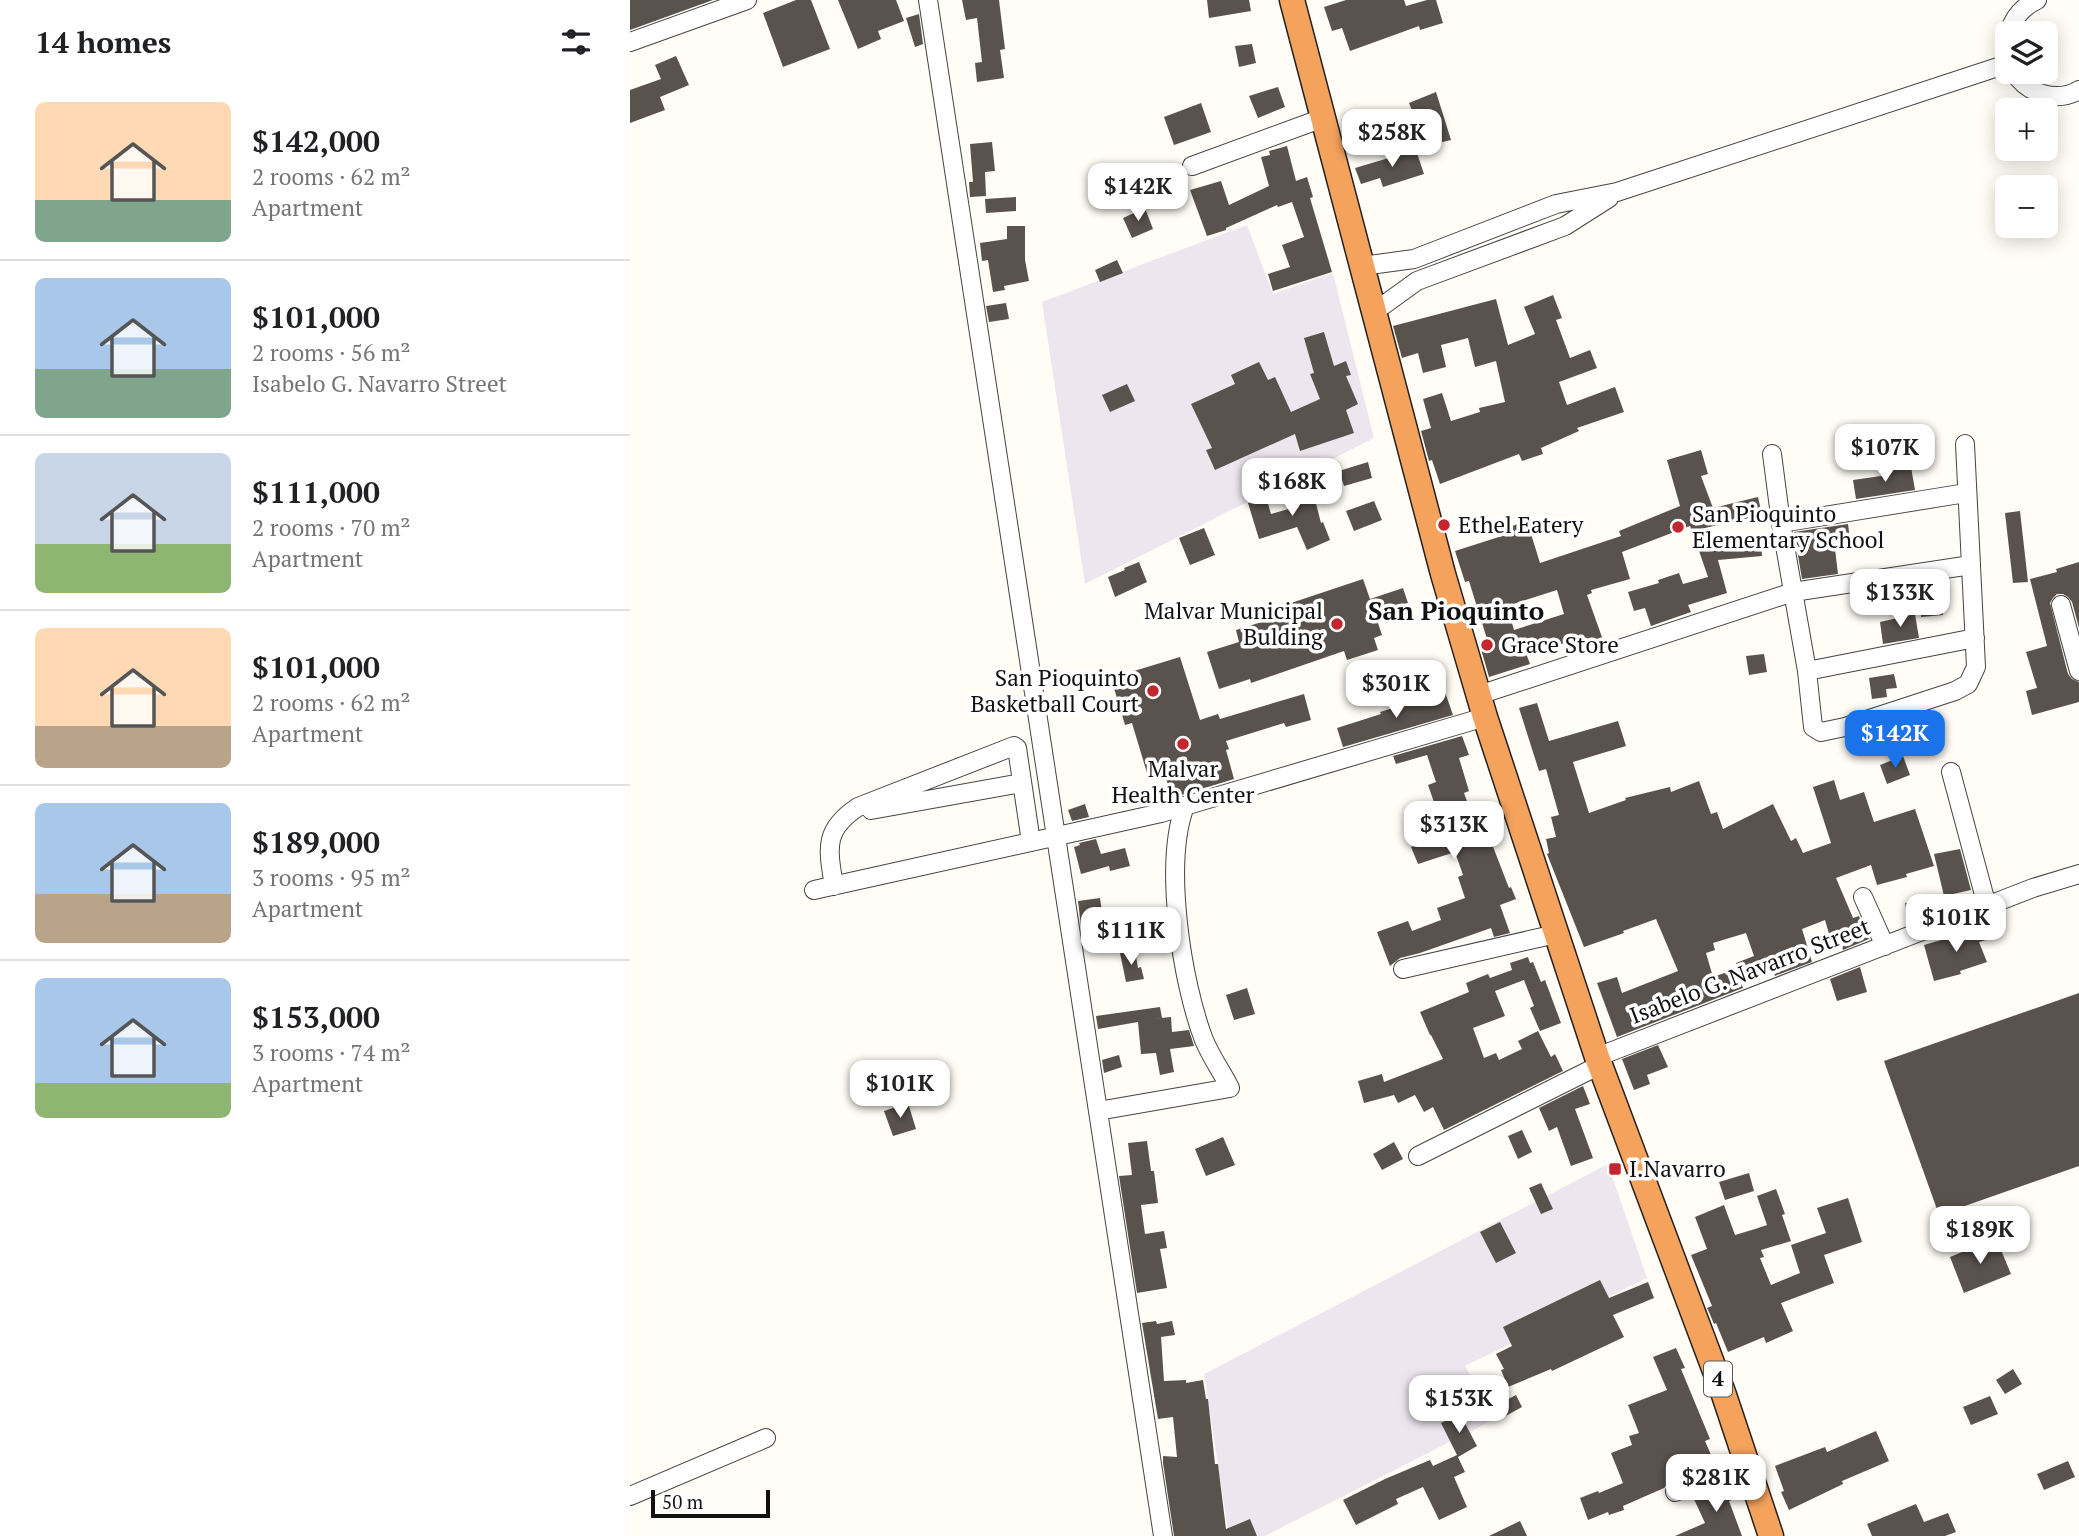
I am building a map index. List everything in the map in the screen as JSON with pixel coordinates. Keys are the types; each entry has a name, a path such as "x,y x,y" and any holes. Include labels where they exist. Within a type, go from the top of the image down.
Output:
{"highway":[{"name":"4","path":"1292,0 1443,574 1482,706 1599,1061 1715,1370 1771,1536"}],"street":[{"path":"630,42 747,0"},
{"path":"928,0 1163,1536"},
{"path":"2013,21 2026,5 2037,0"},
{"path":"1362,266 1413,259 1556,204 1617,192 1995,67"},
{"path":"2024,84 2034,91 2052,97 2076,96"},
{"path":"1192,166 1323,118"},
{"path":"1374,312 1417,281 1565,226 1617,192"},
{"path":"1556,204 1565,226"},
{"path":"1772,454 1814,727 1821,732 1845,727 1955,691 1968,684 1976,667 1965,444"},
{"path":"1781,523 1966,493"},
{"path":"814,890 1185,806 1482,706 1793,592 1971,565"},
{"path":"2061,605 2079,671"},
{"path":"1807,671 1975,638"},
{"path":"834,886 829,840 847,814 858,807 1014,746 1017,748 1031,842"},
{"path":"1951,772 1987,906"},
{"path":"847,814 1022,783"},
{"path":"1098,1111 1230,1088 1205,1041 1186,976 1174,864 1176,834 1185,806"},
{"name":"Isabelo G. Navarro Street","path":"1418,1156 1599,1061 2033,888 2079,874"},
{"path":"1863,897 1885,946"},
{"path":"1403,969 1556,934"},
{"path":"630,1496 766,1438"},
{"path":"1675,1492 1746,1464"}],"shaded area":[{"path":"1247,225 1273,294 1333,273 1374,438 1085,584 1042,302"},
{"path":"1608,1164 1647,1278 1465,1366 1495,1419 1265,1536 1229,1536 1204,1374"}],"building":[{"path":"630,0 713,0 630,30"},
{"path":"796,0 811,0 830,49 783,67 763,13"},
{"path":"838,0 896,0 904,21 878,31 881,39 858,49"},
{"path":"962,0 999,0 1005,49 1000,50 1004,78 977,82 975,63 982,62 977,18 966,20"},
{"path":"1207,0 1249,0 1251,11 1209,18"},
{"path":"1346,0 1404,0 1406,6 1436,0 1443,23 1420,30 1419,26 1350,51 1342,28 1332,31 1324,7"},
{"path":"919,14 923,44 915,47 906,18"},
{"path":"1252,44 1256,63 1239,67 1235,46"},
{"path":"676,56 689,85 660,97 665,110 630,123 630,90 661,79 655,65"},
{"path":"1278,87 1285,107 1258,118 1249,96"},
{"path":"1436,92 1451,140 1408,150 1404,137 1421,133 1409,103"},
{"path":"1201,103 1211,132 1174,145 1164,117"},
{"path":"992,142 995,171 985,172 986,196 970,197 969,182 973,182 970,144"},
{"path":"1287,146 1296,181 1307,177 1313,197 1310,198 1332,272 1273,291 1268,274 1290,267 1282,245 1304,237 1292,202 1278,207 1277,205 1226,230 1207,236 1190,190 1221,181 1229,205 1269,186 1261,157 1270,155 1269,151"},
{"path":"1416,150 1424,174 1383,187 1380,178 1361,184 1355,168"},
{"path":"1016,197 1016,211 986,213 985,199"},
{"path":"1145,208 1153,229 1132,238 1123,218"},
{"path":"1007,226 1025,226 1025,260 1029,281 1004,286 1005,290 993,292 988,260 982,261 980,243 1007,239"},
{"path":"1117,260 1123,273 1100,282 1095,270"},
{"path":"1553,295 1562,318 1556,320 1570,358 1590,350 1597,368 1559,382 1567,405 1615,387 1624,412 1577,428 1579,431 1541,448 1543,454 1522,461 1519,454 1440,484 1432,460 1429,461 1421,431 1431,428 1423,399 1442,393 1451,421 1480,412 1479,408 1505,402 1496,361 1475,367 1468,338 1441,345 1446,367 1423,373 1418,353 1402,358 1393,326 1496,299 1508,345 1535,334 1524,307"},
{"path":"1006,303 1009,319 989,322 986,306"},
{"path":"1324,332 1334,366 1346,361 1351,375 1346,376 1358,404 1346,410 1354,433 1300,451 1295,434 1215,470 1206,450 1212,448 1191,404 1235,384 1231,375 1259,362 1268,380 1275,377 1291,412 1320,399 1310,374 1314,373 1304,338"},
{"path":"1127,384 1135,401 1110,412 1102,395"},
{"path":"1701,450 1708,474 1701,476 1713,508 1758,497 1762,515 1692,531 1690,526 1622,552 1630,579 1591,590 1592,593 1587,595 1603,640 1579,648 1576,639 1527,656 1530,664 1489,677 1479,642 1487,639 1469,581 1465,582 1455,551 1502,536 1500,530 1527,521 1540,563 1621,536 1619,531 1680,506 1667,460","holes":["1557,590 1564,614 1514,630 1507,606"]},
{"path":"1368,462 1372,478 1344,486 1339,471"},
{"path":"1911,467 1915,490 1856,499 1853,480 1888,475 1888,471"},
{"path":"1310,480 1321,523 1323,522 1330,540 1307,550 1297,527 1259,539 1248,503 1266,497 1271,514 1299,506 1293,484"},
{"path":"1374,501 1382,520 1354,531 1346,511"},
{"path":"2020,511 2028,582 2013,583 2005,513"},
{"path":"1848,524 1851,547 1835,549 1838,574 1802,579 1794,532"},
{"path":"1204,528 1215,555 1190,565 1179,538"},
{"path":"1761,539 1762,556 1718,560 1727,593 1688,605 1691,612 1651,626 1645,608 1634,611 1628,592 1659,583 1658,580 1679,573 1683,584 1708,577 1697,545"},
{"path":"1139,562 1147,582 1115,597 1108,577"},
{"path":"2079,562 2079,628 2068,597 2057,594 2050,603 2068,674 2079,682 2079,702 2032,715 2026,691 2037,688 2026,652 2047,646 2030,579 2057,572 2056,569"},
{"path":"1363,579 1370,599 1403,588 1408,603 1375,614 1382,635 1374,638 1378,650 1347,660 1344,651 1251,683 1250,679 1219,689 1207,652 1239,642 1236,630 1291,613 1288,604"},
{"path":"1941,589 1943,615 1921,617 1919,590"},
{"path":"1915,614 1919,638 1883,644 1880,622"},
{"path":"1764,654 1767,672 1749,675 1746,656"},
{"path":"1180,657 1200,720 1218,714 1220,719 1304,694 1311,720 1286,727 1284,723 1226,741 1234,779 1172,798 1163,769 1147,773 1132,723 1125,725 1111,678"},
{"path":"1894,674 1897,688 1886,689 1887,697 1872,699 1869,678"},
{"path":"1445,692 1453,715 1343,747 1337,728"},
{"path":"1537,703 1549,741 1618,721 1626,746 1573,762 1589,813 1626,800 1625,798 1670,787 1671,792 1699,781 1711,814 1717,812 1723,829 1773,804 1791,841 1796,838 1803,853 1831,843 1813,787 1834,780 1840,800 1864,792 1874,822 1915,809 1934,866 1877,885 1871,865 1836,878 1853,918 1859,916 1869,939 1843,950 1841,941 1832,944 1825,920 1802,929 1812,962 1775,976 1772,966 1741,977 1736,963 1754,956 1746,933 1713,943 1715,950 1706,953 1713,977 1736,969 1743,988 1617,1037 1597,983 1617,977 1622,993 1678,971 1656,919 1584,947 1547,854 1546,839 1556,837 1551,817 1559,815 1546,769 1539,771 1519,708"},
{"path":"1462,736 1469,755 1459,758 1469,791 1464,793 1475,823 1489,817 1496,836 1490,839 1516,899 1500,905 1510,933 1494,937 1491,928 1400,958 1390,966 1377,932 1408,921 1412,931 1441,920 1437,908 1465,898 1458,877 1463,875 1455,852 1418,864 1411,847 1437,837 1426,809 1435,805 1428,785 1436,782 1427,755 1396,764 1393,756"},
{"path":"1903,756 1910,775 1887,784 1880,765"},
{"path":"1085,804 1089,817 1072,821 1068,810"},
{"path":"1096,839 1101,854 1125,848 1130,866 1110,871 1109,866 1081,874 1074,847"},
{"path":"1960,849 1971,890 1944,896 1934,854"},
{"path":"1100,898 1102,912 1111,911 1114,930 1082,934 1078,901"},
{"path":"1921,901 1924,918 1909,924 1905,903"},
{"path":"1982,928 1986,940 1979,942 1987,962 1960,971 1961,974 1934,981 1924,945"},
{"path":"1135,950 1138,968 1141,967 1144,979 1126,982 1120,953"},
{"path":"1528,957 1530,963 1533,962 1541,982 1545,980 1561,1023 1540,1031 1530,1008 1534,1006 1524,980 1495,991 1505,1016 1473,1028 1484,1058 1496,1053 1499,1060 1522,1049 1518,1041 1538,1031 1551,1057 1555,1054 1563,1071 1444,1130 1433,1107 1424,1112 1415,1095 1398,1103 1394,1095 1364,1103 1358,1081 1382,1074 1384,1082 1443,1059 1420,1012 1469,992 1466,983 1488,974 1490,978 1512,970 1510,963"},
{"path":"1860,967 1867,992 1837,1001 1830,979"},
{"path":"1247,988 1255,1014 1234,1020 1226,995"},
{"path":"2079,993 2079,1166 1939,1215 1884,1061"},
{"path":"1160,1007 1162,1018 1171,1017 1172,1032 1189,1030 1194,1046 1170,1049 1174,1072 1160,1075 1156,1053 1141,1054 1138,1022 1098,1029 1096,1016"},
{"path":"1658,1045 1668,1067 1647,1075 1650,1084 1634,1090 1622,1059"},
{"path":"1119,1055 1122,1067 1104,1073 1102,1060"},
{"path":"1583,1086 1590,1104 1575,1109 1593,1158 1571,1166 1557,1127 1549,1131 1539,1108"},
{"path":"908,1103 916,1129 893,1136 884,1111"},
{"path":"1522,1130 1532,1152 1518,1159 1508,1136"},
{"path":"1223,1137 1235,1165 1206,1176 1195,1149"},
{"path":"1147,1141 1158,1203 1141,1205 1145,1234 1164,1231 1167,1248 1160,1249 1167,1288 1137,1293 1119,1176 1132,1175 1128,1143"},
{"path":"1394,1142 1403,1159 1382,1170 1373,1154"},
{"path":"1749,1173 1754,1191 1725,1200 1719,1182"},
{"path":"1541,1183 1553,1209 1541,1214 1529,1188"},
{"path":"1776,1189 1791,1241 1761,1250 1764,1257 1760,1258 1771,1285 1800,1273 1791,1245 1826,1233 1817,1208 1848,1198 1862,1242 1824,1255 1834,1283 1781,1303 1793,1331 1766,1343 1764,1337 1728,1352 1707,1308 1712,1306 1691,1255 1707,1249 1695,1217 1724,1205 1735,1235 1767,1225 1757,1196"},
{"path":"1500,1222 1516,1253 1496,1263 1480,1232"},
{"path":"1996,1238 2011,1274 1964,1293 1950,1257"},
{"path":"1600,1280 1609,1298 1648,1282 1654,1298 1613,1315 1624,1337 1552,1371 1551,1369 1508,1387 1501,1370 1504,1369 1496,1354 1512,1346 1503,1327"},
{"path":"1156,1321 1157,1324 1172,1321 1175,1335 1161,1337 1164,1381 1186,1380 1186,1383 1203,1380 1226,1529 1250,1519 1257,1536 1174,1536 1163,1463 1163,1456 1177,1457 1173,1417 1158,1419 1142,1323"},
{"path":"1676,1348 1685,1368 1681,1369 1710,1439 1705,1441 1715,1464 1671,1481 1664,1488 1623,1506 1624,1510 1609,1515 1608,1512 1588,1520 1580,1498 1623,1483 1611,1453 1632,1445 1629,1436 1639,1433 1628,1405 1667,1390 1653,1357"},
{"path":"2013,1369 2022,1384 2005,1394 1996,1380"},
{"path":"1516,1395 1522,1407 1502,1418 1495,1406"},
{"path":"1990,1396 1998,1414 1971,1425 1963,1407"},
{"path":"1460,1414 1477,1446 1458,1457 1441,1423"},
{"path":"1876,1431 1889,1461 1842,1481 1843,1484 1789,1510 1781,1492 1784,1491 1775,1466 1825,1447 1827,1452"},
{"path":"1457,1455 1465,1472 1454,1477 1467,1507 1439,1520 1423,1487 1396,1499 1398,1504 1356,1525 1343,1500 1430,1460 1433,1466"},
{"path":"2068,1461 2075,1477 2044,1490 2037,1474"},
{"path":"1730,1483 1737,1498 1729,1501 1742,1536 1675,1536 1705,1523 1693,1497"},
{"path":"1916,1504 1924,1522 1948,1513 1956,1532 1945,1536 1872,1536 1867,1524"},
{"path":"1520,1521 1527,1536 1489,1536"}],"place":[{"name":"Ethel Eatery","path":"1444,525"},
{"name":"San Pioquinto Elementary School","path":"1678,527"},
{"name":"Malvar Municipal Bulding","path":"1337,624"},
{"name":"Grace Store","path":"1487,645"},
{"name":"San Pioquinto Basketball Court","path":"1153,691"},
{"name":"Malvar Health Center","path":"1183,744"},
{"name":"I.Navarro","path":"1615,1169"}],"district":[{"name":"San Pioquinto","path":"1456,611"}]}
